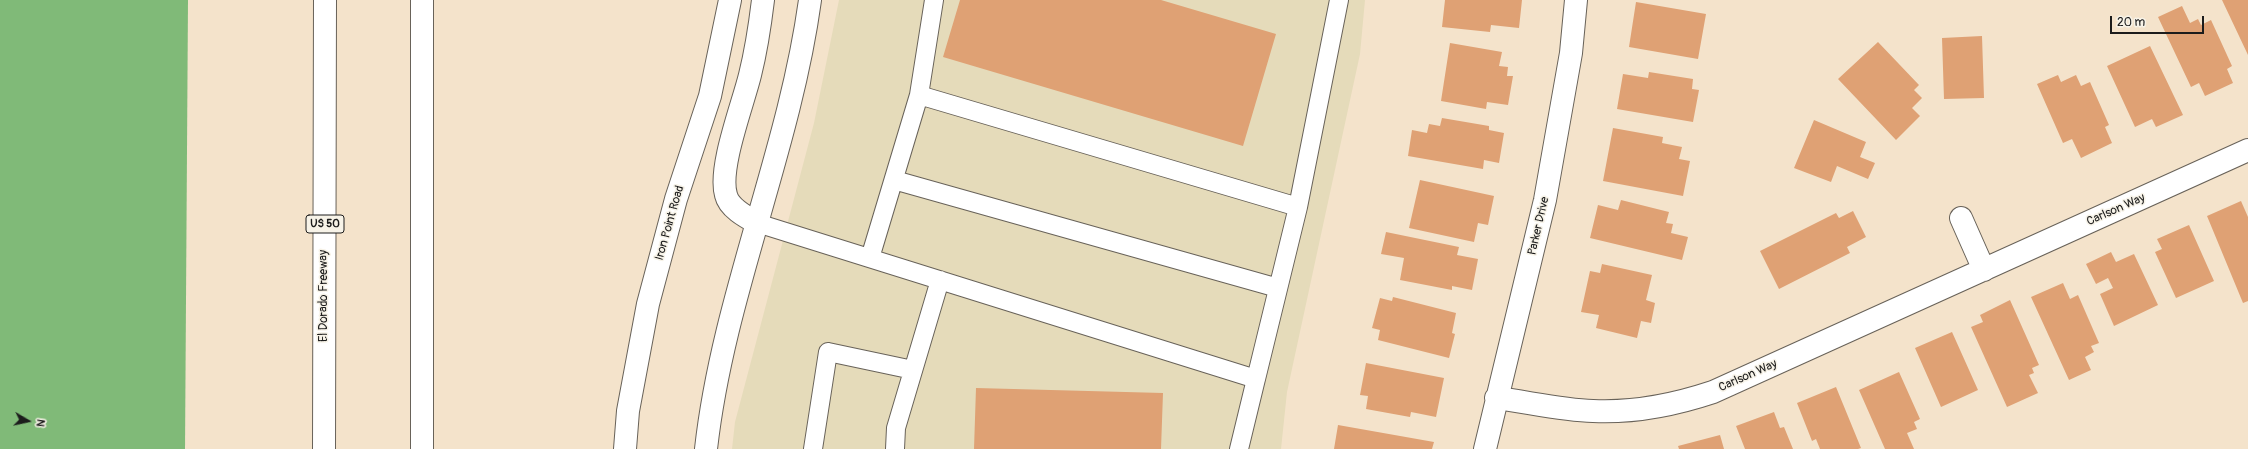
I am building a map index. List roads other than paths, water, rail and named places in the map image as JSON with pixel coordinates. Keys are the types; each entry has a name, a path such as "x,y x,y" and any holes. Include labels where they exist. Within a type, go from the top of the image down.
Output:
{"main road":[{"name":"El Dorado Freeway","path":"324,449 325,0"},
{"path":"422,0 422,449"},
{"name":"Iron Point Road","path":"625,449 628,410 648,304 676,199 710,96 730,0"},
{"path":"757,223 739,213 726,196 724,180 731,142 750,75 763,0"},
{"path":"706,449 733,308 787,116 810,0"},
{"name":"Parker Drive","path":"1486,449 1496,398 1545,200 1571,53 1576,0"},
{"name":"Carlson Way","path":"1496,398 1592,412 1630,411 1683,402 1713,392 2248,150"},
{"path":"1961,218 1984,270"}],"lane":[{"path":"870,258 920,95 934,0"},
{"path":"1239,449 1298,207 1339,0"},
{"path":"920,95 1298,207"},
{"path":"894,180 1278,288"},
{"path":"757,223 1256,379"},
{"path":"895,449 896,428 940,280"},
{"path":"813,449 828,352 913,370"}]}
